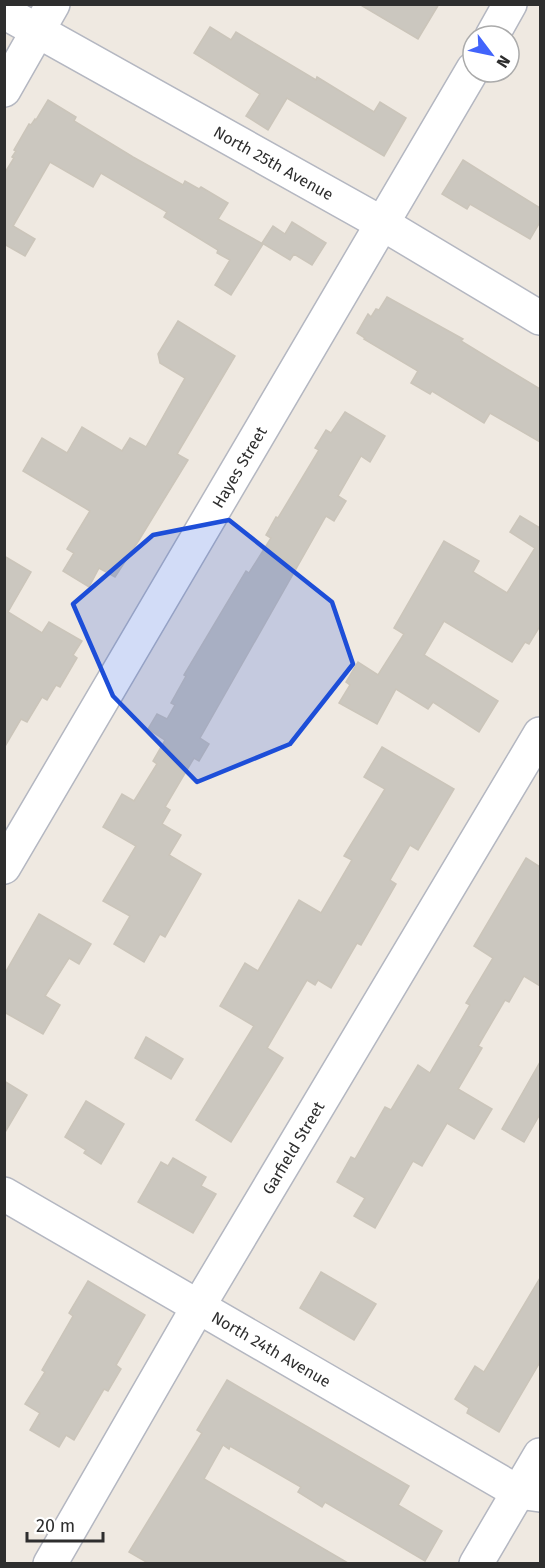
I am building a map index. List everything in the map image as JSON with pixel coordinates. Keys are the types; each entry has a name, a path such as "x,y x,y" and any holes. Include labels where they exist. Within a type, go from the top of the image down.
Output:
{"street":[{"path":"499,24 510,4"},
{"name":"North 25th Avenue","path":"4,12 45,18 540,318"},
{"path":"4,90 45,18"},
{"name":"Hayes Street","path":"4,867 464,84"},
{"name":"Garfield Street","path":"50,1563 198,1307 540,734"},
{"name":"North 24th Avenue","path":"4,1194 198,1307 529,1494"},
{"path":"476,1563 529,1494 540,1455"}],"highlighted area":[{"path":"229,520 332,602 353,664 290,744 197,782 113,696 73,604 153,535"}],"building":[{"path":"359,4 439,4 418,39"},
{"path":"210,27 231,40 236,32 374,112 380,102 406,118 384,156 287,98 268,130 246,116 260,94 194,53"},
{"path":"48,100 76,117 74,121 133,157 183,185 185,181 199,189 201,187 228,203 218,219 263,244 231,295 215,285 230,260 217,253 218,250 164,217 167,212 101,173 93,187 50,162 13,226 35,239 25,256 4,244 4,174 29,124 31,125 36,120"},
{"path":"463,160 540,208 540,222 530,239 470,204 467,209 442,194"},
{"path":"292,222 326,243 312,265 294,254 290,260 262,243 273,226 285,234"},
{"path":"387,297 463,339 461,341 540,389 540,442 490,413 484,423 432,391 430,394 411,383 418,371 357,333 368,314 371,317 376,309 379,310"},
{"path":"178,321 235,356 177,454 188,460 139,540 115,577 99,568 89,587 63,571 74,553 67,549 90,511 23,471 42,438 67,453 82,427 122,451 130,438 146,447 185,378 160,363 158,354"},
{"path":"345,412 385,436 370,462 361,456 338,496 346,501 334,521 326,516 200,738 209,744 199,761 194,758 165,807 170,810 162,824 181,835 169,855 201,874 165,937 160,934 144,962 114,944 130,916 103,901 136,846 103,827 122,794 134,801 157,764 153,761 165,740 148,729 157,714 167,719 175,705 171,703 186,676 184,675 246,571 249,573 271,538 266,535 319,450 315,448 326,430 331,433"},
{"path":"520,516 540,528 540,626 529,644 525,642 512,662 444,621 424,655 498,701 479,732 433,702 428,709 396,689 377,724 339,703 350,685 346,682 358,662 378,675 404,634 394,628 444,541 479,561 473,572 507,593 535,548 510,532"},
{"path":"4,556 31,572 8,612 42,633 49,622 82,641 73,655 77,658 60,687 56,685 47,700 42,697 27,722 21,719 4,748"},
{"path":"382,747 454,789 418,850 410,845 390,880 396,884 361,945 357,943 331,988 318,980 315,985 307,980 267,1048 283,1058 231,1142 196,1120 254,1026 220,1006 245,963 258,971 299,900 321,913 352,860 344,856 385,789 364,777"},
{"path":"526,858 540,867 540,986 524,976 509,1002 505,1000 478,1046 482,1048 458,1089 492,1109 474,1139 447,1123 422,1166 413,1161 375,1228 354,1216 365,1198 337,1182 351,1157 355,1159 385,1107 391,1110 418,1065 430,1073 470,1005 466,1003 493,958 474,946"},
{"path":"39,914 91,944 79,964 69,958 45,996 60,1005 43,1034 4,1012 4,975"},
{"path":"146,1037 183,1059 171,1079 135,1058"},
{"path":"540,1062 540,1114 524,1142 502,1129"},
{"path":"4,1081 27,1095 4,1134"},
{"path":"86,1101 124,1124 101,1164 84,1153 86,1150 65,1137"},
{"path":"173,1158 206,1177 201,1186 216,1194 193,1233 138,1202 161,1162 168,1166"},
{"path":"321,1272 376,1304 354,1340 300,1308"},
{"path":"540,1278 540,1362 499,1432 467,1413 469,1408 455,1399 475,1366 484,1372"},
{"path":"88,1281 145,1315 116,1365 121,1369 108,1391 104,1389 74,1440 66,1435 59,1447 30,1430 40,1413 25,1404 45,1372 42,1370 73,1316 69,1313"},
{"path":"227,1380 409,1486 398,1505 442,1531 425,1561 325,1502 322,1507 298,1492 301,1487 230,1446 229,1449 223,1445 204,1479 348,1563 148,1563 129,1552 202,1433 197,1430"}]}
